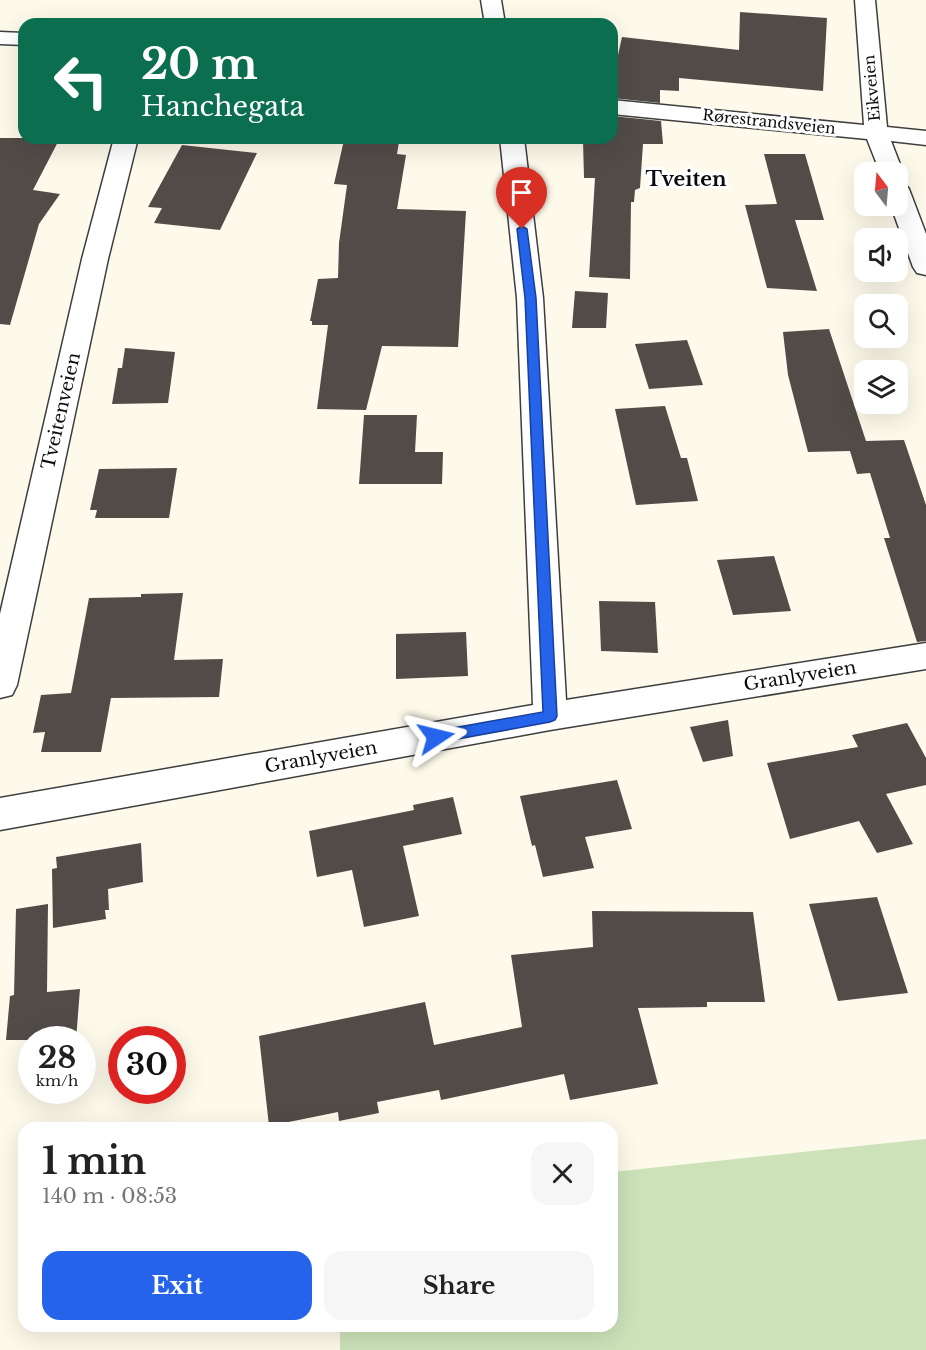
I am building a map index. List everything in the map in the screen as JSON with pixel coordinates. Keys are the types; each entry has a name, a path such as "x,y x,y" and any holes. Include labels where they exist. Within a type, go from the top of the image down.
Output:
{"street":[{"path":"491,0 494,18"},
{"name":"Eikveien","path":"865,0 876,132 887,162"},
{"path":"0,38 18,39"},
{"name":"Rørestrandsveien","path":"618,108 926,138"},
{"name":"Tveitenveien","path":"0,685 95,259 124,144"},
{"path":"513,144 530,298 550,716"},
{"path":"907,216 926,267"},
{"name":"Granlyveien","path":"0,814 550,716 926,657"}],"green space":[{"path":"926,1139 926,1350 340,1350 340,1332 618,1332 618,1171"}],"building":[{"path":"740,12 827,18 823,91 679,78 679,91 660,90 660,103 618,99 618,55 622,37 739,50"},
{"path":"618,117 661,121 663,144 643,144 640,188 635,190 634,202 631,202 630,279 589,277 595,178 584,178 583,144 618,144"},
{"path":"0,138 18,138 18,144 57,144 33,190 60,194 39,224 10,325 0,324"},
{"path":"343,144 399,144 397,154 406,155 397,209 466,211 458,347 382,346 366,410 317,409 328,325 312,325 310,321 318,279 338,278 339,243 347,185 334,184"},
{"path":"182,145 257,153 220,230 154,223 162,208 148,207"},
{"path":"764,154 805,154 824,220 795,220 817,291 767,288 745,205 777,204"},
{"path":"575,291 608,293 606,328 572,328"},
{"path":"829,329 854,405 854,414 857,414 866,441 904,440 926,505 926,641 917,642 884,538 890,538 870,473 857,474 850,451 808,452 788,375 783,332"},
{"path":"687,340 703,385 649,389 635,344"},
{"path":"125,348 175,352 168,403 112,404 118,368 122,368"},
{"path":"665,406 681,458 687,458 698,501 636,505 615,409"},
{"path":"364,415 417,415 415,452 443,452 442,484 359,484"},
{"path":"177,468 169,518 95,518 97,510 90,510 99,469"},
{"path":"774,556 791,611 733,615 717,560"},
{"path":"183,593 174,660 223,659 219,697 111,698 101,752 41,752 45,732 33,733 41,695 71,693 89,598"},
{"path":"599,601 655,602 658,653 601,651"},
{"path":"466,632 468,676 396,679 396,634"},
{"path":"728,720 733,756 703,762 690,727"},
{"path":"907,723 926,758 926,785 886,794 913,844 877,853 859,821 790,839 767,763 858,747 852,735"},
{"path":"617,780 632,829 585,837 594,868 543,877 535,845 532,846 520,796"},
{"path":"453,797 462,834 403,846 419,916 364,927 352,870 317,877 309,831 414,810 413,805"},
{"path":"141,843 143,882 108,889 109,910 105,910 106,919 53,928 52,869 57,868 56,857"},
{"path":"877,897 908,993 838,1001 809,904"},
{"path":"48,904 47,992 80,989 77,1026 18,1026 18,1040 6,1040 10,996 14,995 16,909"},
{"path":"592,911 753,912 765,1002 707,1002 707,1007 638,1008 658,1084 570,1100 564,1074 441,1100 439,1090 377,1102 379,1113 339,1121 338,1112 289,1122 269,1122 259,1036 425,1002 434,1045 522,1027 511,955 593,947"}],"district":[{"name":"Tveiten","path":"686,179"}],"route":[{"path":"436,737 550,716 530,298 522,229"}]}
